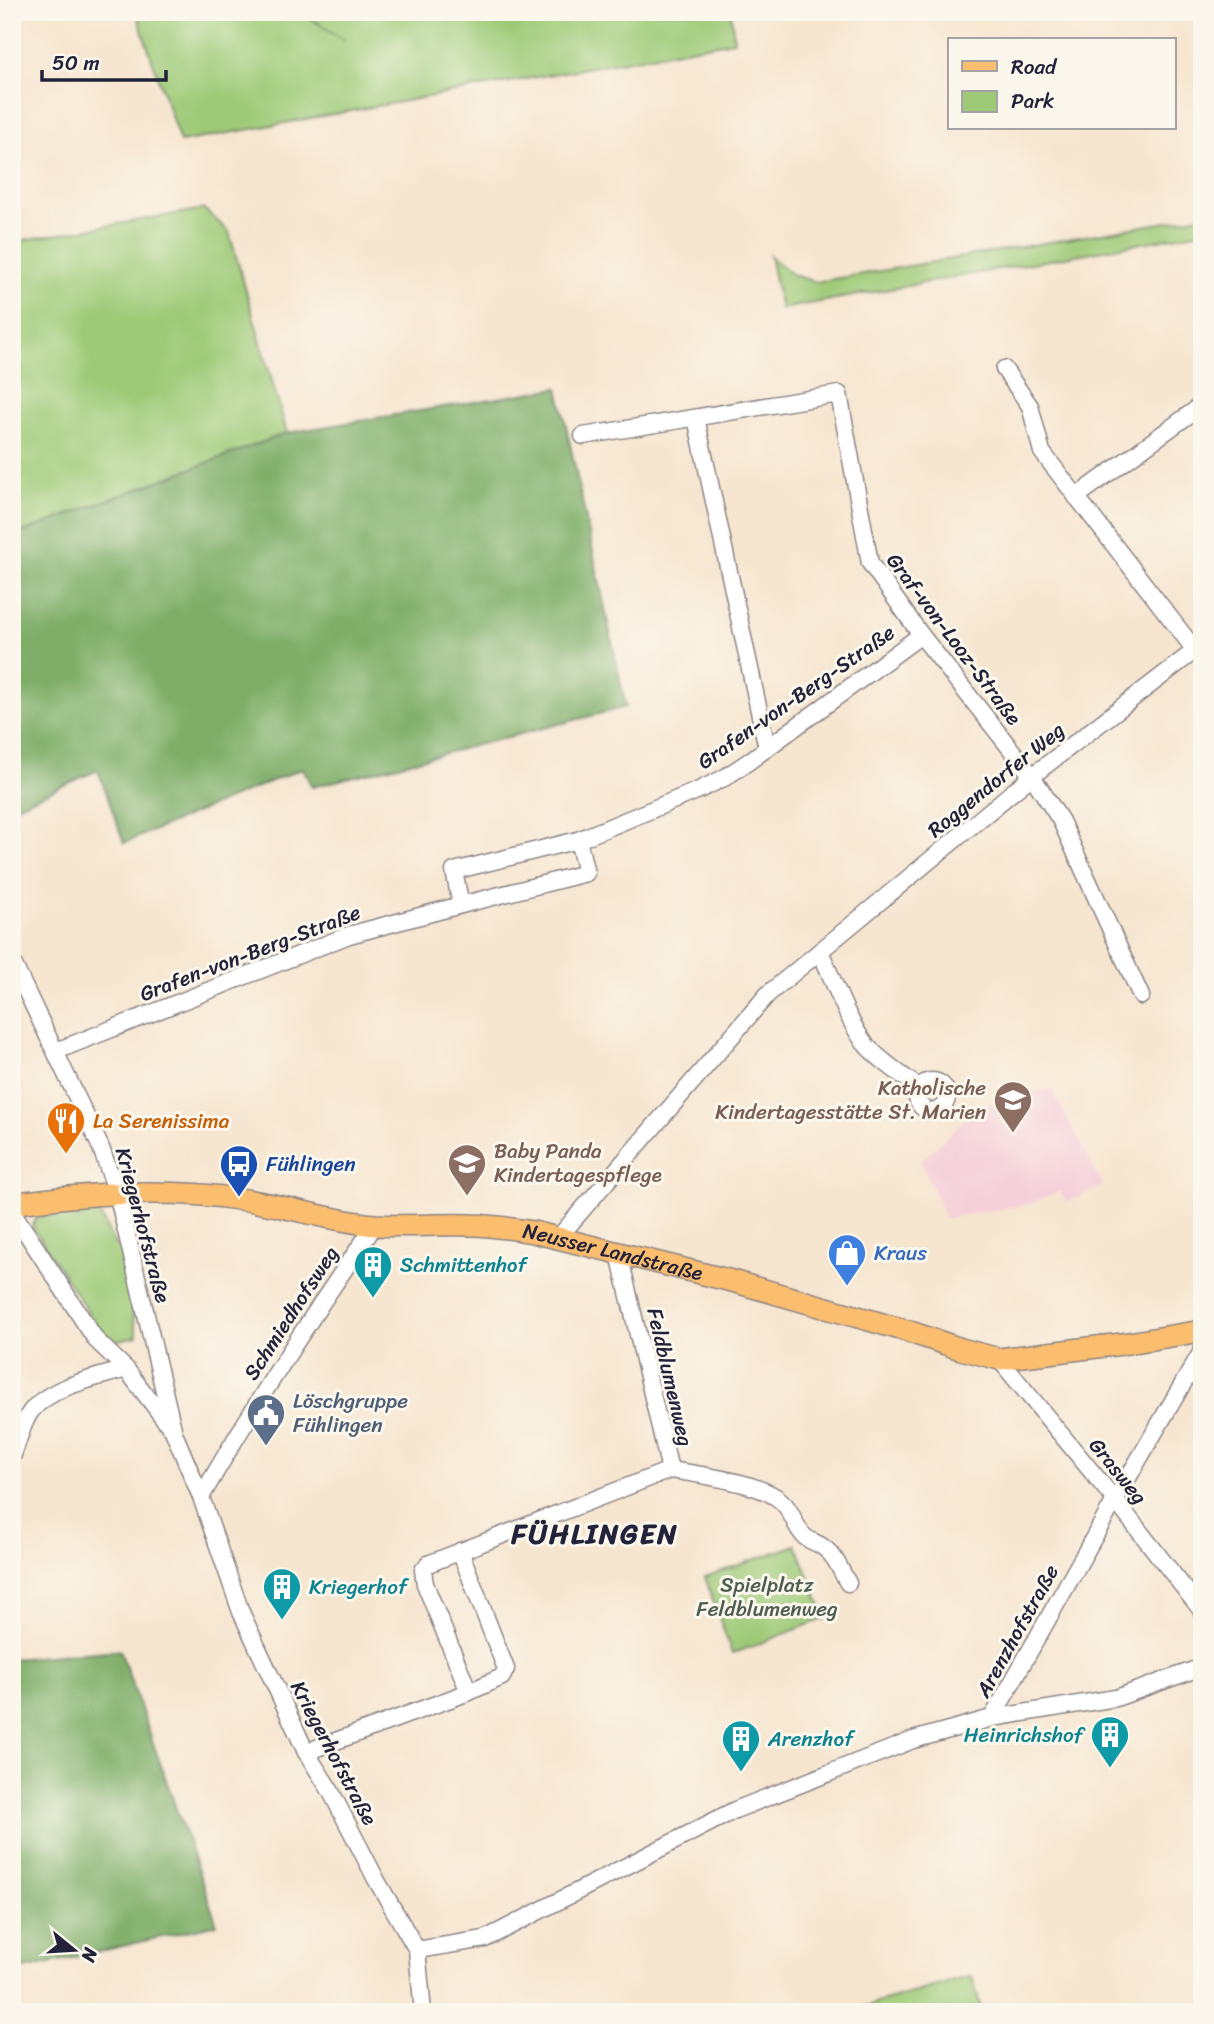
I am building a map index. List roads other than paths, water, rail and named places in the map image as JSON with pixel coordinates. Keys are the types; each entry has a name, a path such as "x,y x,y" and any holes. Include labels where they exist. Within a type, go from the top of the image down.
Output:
{"main road":[{"name":"Neusser Landstraße","path":"12,1204 117,1193 182,1193 239,1199 375,1225 506,1227 732,1281 999,1359 1202,1331"}],"street":[{"path":"1004,369 1030,406 1042,452 1198,648"},
{"name":"Graf-von-Looz-Straße","path":"696,418 839,394 870,563 921,635 1032,776 1061,821 1141,996"},
{"path":"1076,497 1194,411 1202,402"},
{"path":"583,436 696,418 767,748"},
{"name":"Grafen-von-Berg-Straße","path":"461,905 454,871 578,839 724,778 921,635"},
{"name":"Roggendorfer Weg","path":"558,1238 768,994 1032,776 1198,648"},
{"name":"Grafen-von-Berg-Straße","path":"56,1051 349,935 586,873 578,839"},
{"path":"820,951 855,1026 867,1045 892,1068 919,1087"},
{"name":"Kriegerhofstraße","path":"12,961 100,1148 117,1193 174,1433 201,1497 241,1612 306,1752 336,1801 377,1881 417,1950 423,2012"},
{"name":"Kriegerhofstraße","path":"12,1211 96,1340 126,1369 174,1433"},
{"name":"Schmiedhofsweg","path":"201,1497 325,1297 375,1225"},
{"name":"Feldblumenweg","path":"619,1254 670,1470"},
{"name":"Arenzhofstraße","path":"417,1950 485,1939 732,1811 913,1740 992,1718 1202,1351"},
{"name":"Grasweg","path":"999,1359 1202,1611"},
{"path":"12,1457 30,1413 43,1399 56,1391 126,1369"},
{"name":"Feldblumenweg","path":"469,1692 425,1584 423,1570 428,1563 670,1470 709,1476 769,1492 779,1498 787,1506 804,1536 835,1558 848,1583"},
{"path":"306,1752 469,1692 502,1677 506,1669 460,1551"},
{"path":"992,1718 1116,1698 1202,1667"}],"place":[{"name":"Katholische Kindertagesstätte St. Marien","path":"1013,1134"},
{"name":"La Serenissima","path":"66,1155"},
{"name":"Baby Panda Kindertagespflege","path":"467,1197"},
{"name":"Fühlingen","path":"239,1198"},
{"name":"Kraus","path":"847,1287"},
{"name":"Schmittenhof","path":"373,1299"},
{"name":"Löschgruppe Fühlingen","path":"266,1447"},
{"name":"Kriegerhof","path":"282,1621"},
{"name":"Heinrichshof","path":"1110,1769"},
{"name":"Arenzhof","path":"741,1773"}],"district":[{"name":"FÜHLINGEN","path":"595,1533"}],"park label":[{"name":"Spielplatz Feldblumenweg","path":"767,1597"}]}
